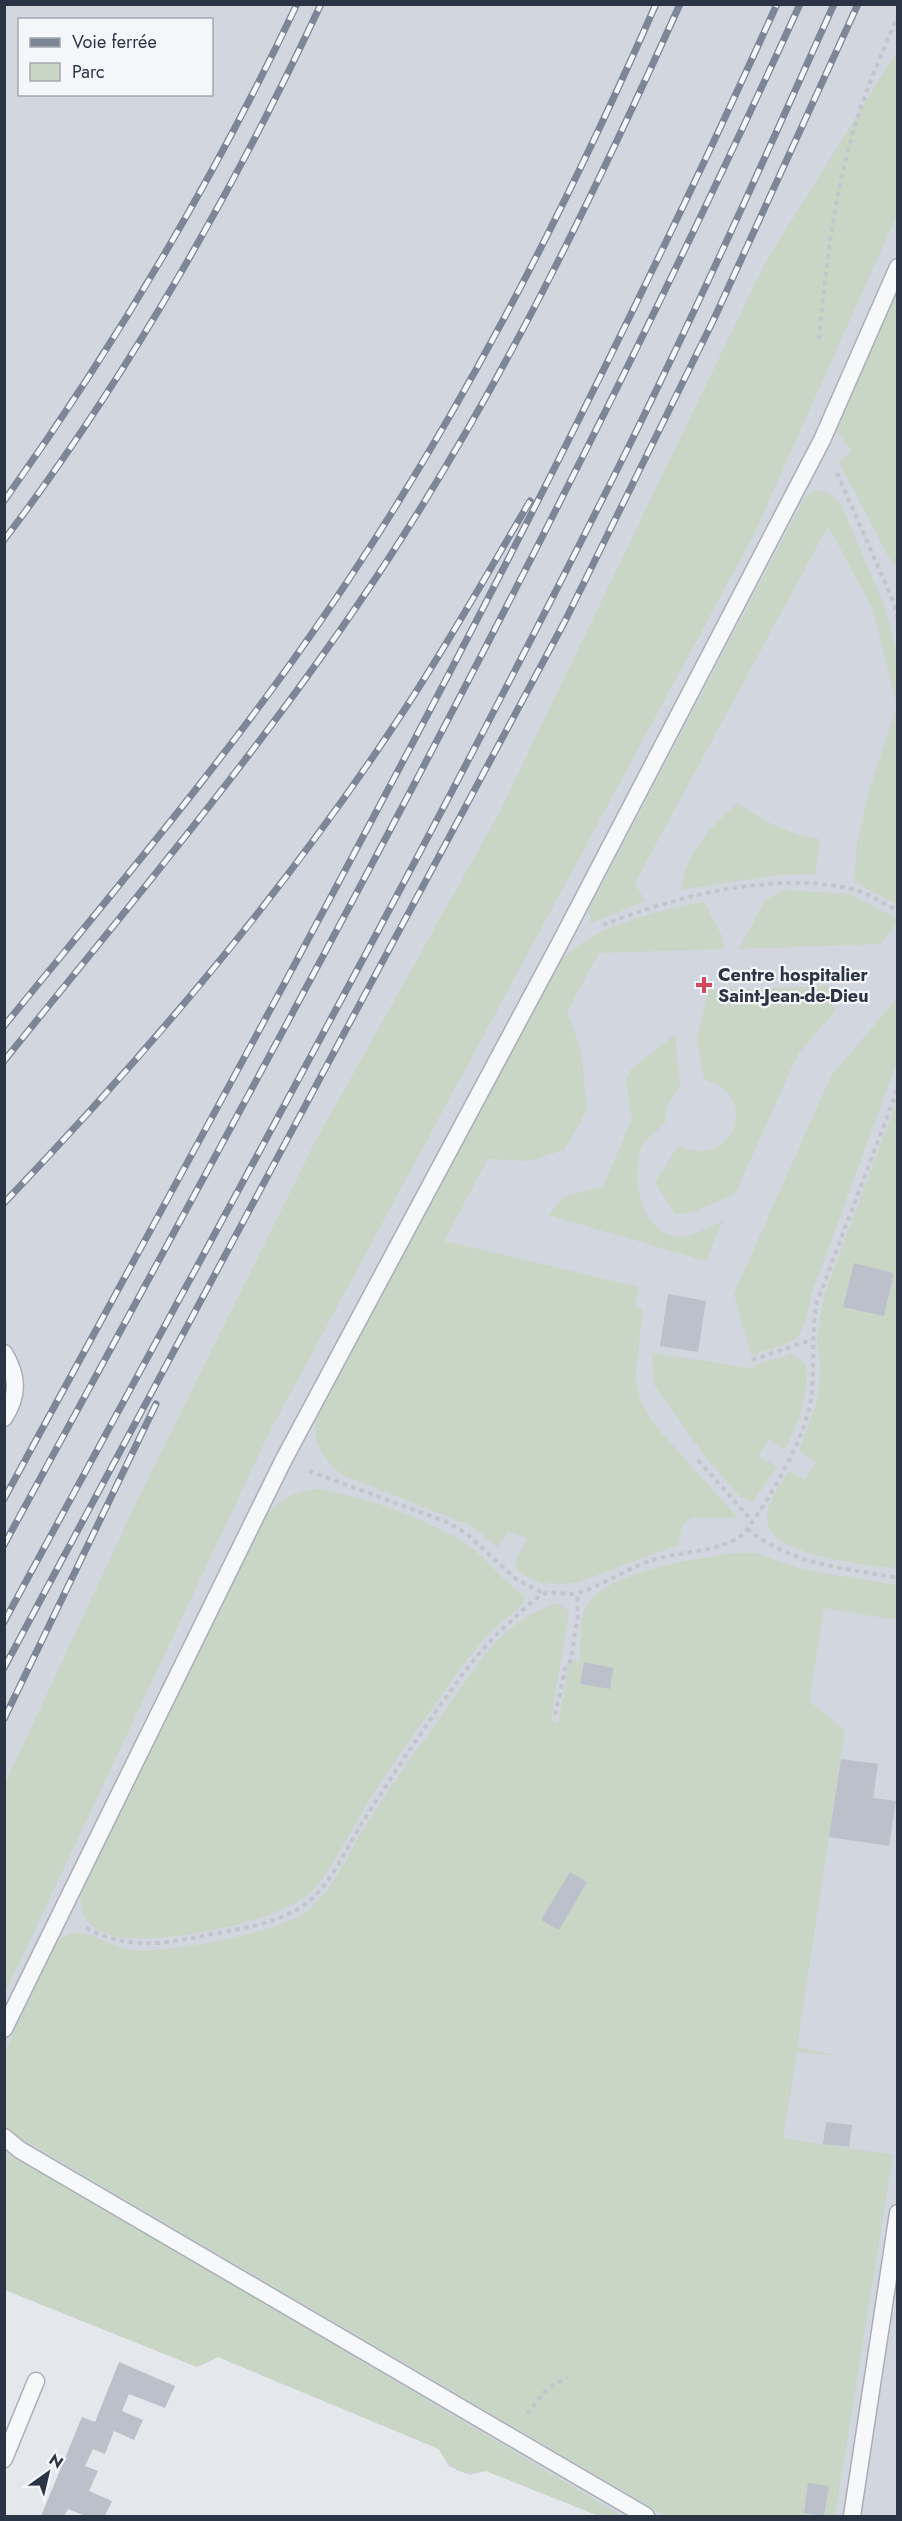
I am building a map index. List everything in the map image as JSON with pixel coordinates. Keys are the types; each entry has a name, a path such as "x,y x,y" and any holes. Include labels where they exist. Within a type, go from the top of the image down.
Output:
{"lane":[{"path":"4,2029 283,1461 560,943 822,440 897,267"},
{"path":"4,1353 13,1368 16,1392 4,1418"},
{"path":"4,2136 20,2150 646,2517"},
{"path":"852,2517 897,2213"},
{"path":"4,2459 36,2381"}],"path":[{"path":"819,339 825,273 844,172 859,114 897,15"},
{"path":"822,440 896,601 897,619"},
{"path":"560,943 649,907 747,887 797,884 852,889 897,911"},
{"path":"283,1461 447,1522 494,1555 516,1580 544,1593 577,1593 654,1559 690,1550 720,1547 737,1540 747,1529 789,1459 808,1412 812,1392 811,1340 816,1305 897,1088"},
{"path":"753,1360 811,1340"},
{"path":"698,1460 752,1521"},
{"path":"747,1529 771,1547 798,1559 897,1578"},
{"path":"59,1914 105,1938 134,1945 166,1943 252,1926 285,1915 309,1901 323,1885 378,1797 458,1681 490,1641 544,1593"},
{"path":"555,1715 566,1666 571,1660 578,1614 577,1593"},
{"path":"513,2438 529,2410 548,2389 568,2377"}],"shaded area":[{"path":"4,5 897,5 897,2516 599,2516 486,2471 470,2475 448,2466 439,2449 218,2357 197,2367 5,2290"}],"green space":[{"path":"897,51 897,215 753,536 269,1433 5,1993 5,1784 137,1501 315,1142 498,815 765,263"},
{"path":"897,292 898,567 889,558 839,462 852,451 836,431"},
{"path":"817,490 829,493 840,502 884,605 897,652 897,706 872,607 828,526 635,883 645,901 591,923 588,911 805,497"},
{"path":"897,706 897,904 854,882 857,845 869,791"},
{"path":"738,803 777,826 797,834 820,839 815,875 777,875 681,890 688,864 701,841"},
{"path":"782,890 850,894 897,918 897,923 880,944 739,949 765,901"},
{"path":"704,902 722,936 724,949 599,953 567,1012 581,1050 587,1110 564,1150 529,1161 488,1159 444,1241 639,1287 635,1306 643,1309 635,1379 641,1402 652,1422 738,1518 692,1518 683,1525 678,1545 578,1582 541,1583 519,1573 515,1563 527,1538 508,1532 497,1547 474,1527 343,1475 325,1458 320,1448 316,1439 316,1417 323,1394 558,964 571,951 606,930 665,910"},
{"path":"828,986 835,1011 798,1054 735,1194 692,1212 675,1214 655,1182 678,1146 705,1151 716,1148 724,1142 731,1134 736,1115 730,1095 722,1087 704,1080 697,1039 708,990"},
{"path":"897,998 897,1062 811,1295 805,1324 801,1332 788,1343 751,1355 734,1294 831,1076"},
{"path":"675,1035 680,1086 666,1108 665,1123 642,1146 637,1172 638,1187 647,1215 655,1226 666,1233 684,1237 723,1221 706,1261 548,1215 565,1196 603,1187 632,1119 626,1079 632,1068"},
{"path":"897,1101 897,1569 822,1556 784,1543 772,1533 767,1513 771,1501 789,1471 805,1480 816,1462 799,1451 818,1398 820,1366 817,1337 824,1295"},
{"path":"652,1353 755,1369 754,1365 792,1354 805,1363 805,1397 799,1418 785,1449 769,1439 759,1456 777,1467 752,1503 739,1496 704,1455 654,1385"},
{"path":"320,1489 393,1509 446,1532 471,1547 524,1595 524,1602 494,1629 461,1669 380,1783 334,1861 310,1893 294,1904 272,1914 218,1929 162,1937 138,1938 109,1935 94,1927 85,1916 81,1891 255,1525 283,1500 299,1493"},
{"path":"729,1553 755,1553 804,1570 897,1585 897,1620 824,1608 809,1701 845,1730 797,2047 839,2056 797,2052 783,2138 893,2155 835,2516 666,2516 5,2129 5,2052 53,1947 63,1938 72,1933 82,1934 131,1950 168,1949 242,1936 285,1923 299,1916 320,1899 328,1889 404,1767 476,1666 510,1629 532,1614 557,1603 569,1611 551,1721 558,1723 570,1660 580,1662 581,1626 584,1613 596,1595 630,1576 673,1564","holes":["584,1663 613,1668 609,1689 580,1684"]},
{"path":"4,2152 99,2205 622,2516 599,2516 486,2471 463,2472 453,2467 439,2449 218,2357 197,2367 5,2290"}],"building":[{"path":"854,1263 894,1273 884,1316 843,1307"},
{"path":"668,1294 706,1301 698,1352 660,1346"},
{"path":"584,1662 613,1668 610,1689 580,1684"},
{"path":"841,1759 878,1764 873,1798 896,1801 889,1846 829,1837"},
{"path":"570,1872 587,1882 559,1930 541,1920"},
{"path":"826,2122 852,2125 849,2147 823,2144"},
{"path":"119,2362 175,2386 165,2408 129,2394 122,2411 143,2420 134,2440 114,2431 105,2454 93,2449 85,2466 98,2471 89,2491 112,2501 105,2516 85,2516 68,2509 64,2516 41,2516 82,2417 95,2422"},
{"path":"808,2483 829,2486 824,2516 804,2513"}],"railway":[{"path":"4,501 85,382 161,259 232,133 297,4"},
{"path":"4,540 49,478 136,348 215,212 288,73 321,4"},
{"path":"4,1026 248,722 324,616 372,543 418,469 504,318 583,162 656,4"},
{"path":"4,1061 249,755 341,629 385,564 468,429 543,290 614,148 680,4"},
{"path":"4,1499 305,944 502,572 688,195 777,4"},
{"path":"4,1545 416,782 613,396 800,4"},
{"path":"4,1622 316,1048 544,614 674,353 834,4"},
{"path":"4,1668 565,621 713,321 858,4"},
{"path":"4,1203 155,1038 203,982 295,866 401,715 458,624 530,501"},
{"path":"4,1719 156,1404"}],"place":[{"name":"Centre hospitalier Saint-Jean-de-Dieu","path":"704,985"}]}
